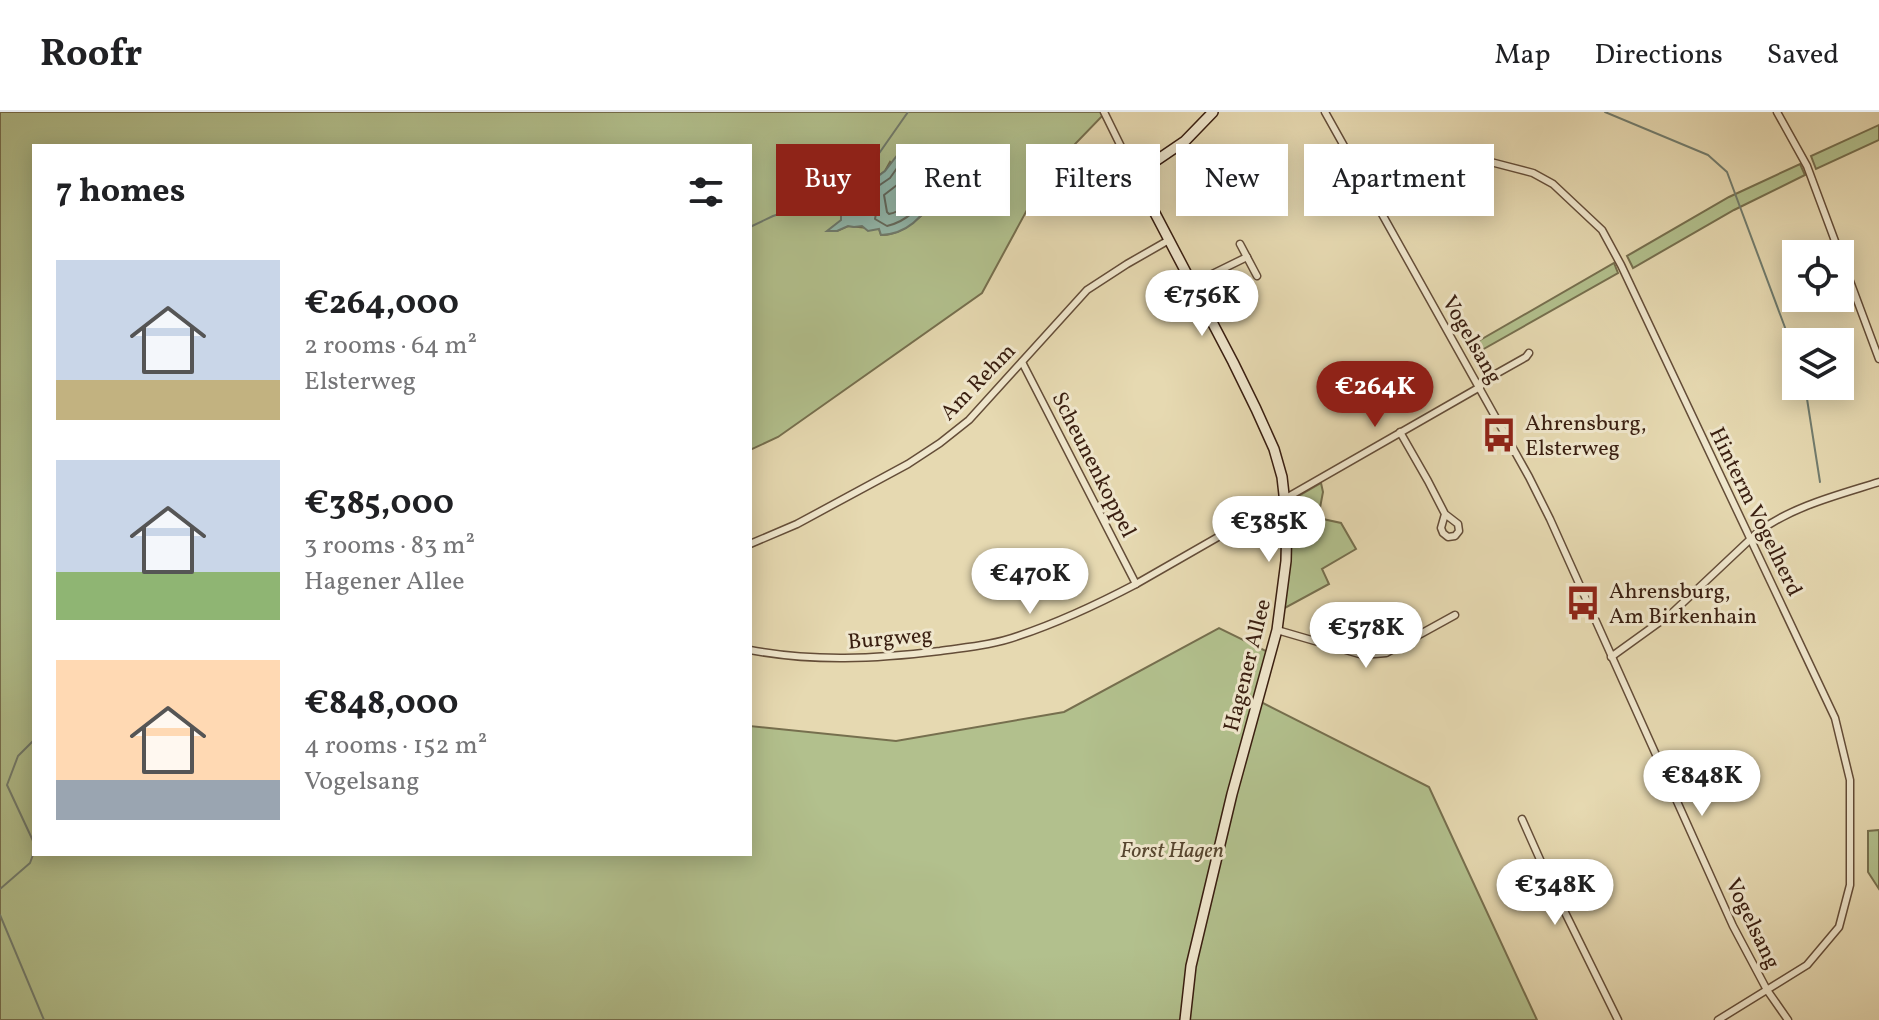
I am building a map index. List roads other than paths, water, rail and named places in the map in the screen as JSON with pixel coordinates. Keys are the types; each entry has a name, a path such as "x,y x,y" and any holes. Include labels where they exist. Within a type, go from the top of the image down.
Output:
{"street":[{"name":"Hagener Allee","path":"1104,112 1120,144"},
{"path":"1160,158 1185,141 1213,112"},
{"name":"Vogelsang","path":"1325,112 1343,144"},
{"path":"1777,112 1807,166 1879,359"},
{"name":"Hinterm Vogelherd","path":"1494,163 1533,173 1553,184 1602,230 1835,718 1850,780 1850,885 1839,927 1807,965 1718,1020"},
{"name":"Hagener Allee","path":"1156,216 1233,362 1274,449 1285,497 1287,526 1277,630 1232,794 1191,966 1185,1020"},
{"name":"Vogelsang","path":"1382,216 1479,385 1550,519 1733,926 1767,990 1788,1020"},
{"name":"Am Rehm","path":"752,543 797,524 908,464 940,443 969,420 1087,290 1169,240"},
{"path":"1240,244 1257,276"},
{"path":"1192,284 1247,257"},
{"name":"Burgweg","path":"752,650 830,659 907,655 989,644 1083,612 1400,432 1529,353"},
{"name":"Scheunenkoppel","path":"1022,362 1136,584"},
{"path":"1400,432 1445,514"},
{"path":"1611,657 1672,613 1768,524 1792,511 1879,482"},
{"path":"1277,630 1363,655 1386,653 1455,615"},
{"path":"1522,819 1618,1020"}],"water":[{"path":"896,157 896,216 921,216 901,231 891,234 881,235 879,229 868,231 862,226 827,231 841,220 841,216 880,216 880,175"}],"waterway":[{"path":"752,226 831,197 873,162 908,112"},
{"path":"1605,112 1708,155 1727,172 1785,328"},
{"path":"1807,400 1820,482"},
{"path":"32,742 18,756 7,785 32,839"},
{"path":"0,889 30,863 33,856"},
{"path":"0,915 44,1020"}],"place":[{"name":"Ahrensburg, Elsterweg","path":"1499,435"},
{"name":"Ahrensburg, Am Birkenhain","path":"1583,603"}],"park label":[{"name":"Forst Hagen","path":"1172,849"}]}
